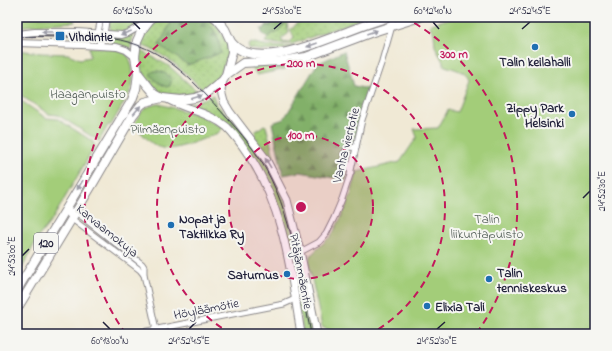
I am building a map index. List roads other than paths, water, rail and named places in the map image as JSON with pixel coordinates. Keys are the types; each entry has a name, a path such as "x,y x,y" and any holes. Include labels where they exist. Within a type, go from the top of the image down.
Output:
{"main road":[{"path":"231,42 238,49 247,53 280,53 309,46 391,17"},
{"path":"149,20 137,40 136,57 138,73 152,91 164,98 181,100 195,98 210,92 224,77 243,64 281,61 306,57 420,17"},
{"path":"216,18 225,29 231,42 232,52 224,77"},
{"name":"120","path":"17,290 132,100 136,89 138,73"},
{"name":"Pitäjänmäentie","path":"224,77 222,91 224,102 266,159 283,191 290,211 300,251 317,334"},
{"name":"Pitäjänmäentie","path":"164,98 215,119 227,128 252,159 268,190 278,214 288,254 301,334"},
{"name":"120","path":"17,309 132,115 145,102 164,98"}],"street":[{"path":"100,46 101,17"},
{"path":"101,34 107,17"},
{"name":"Vanha viertotie","path":"288,254 300,251 316,244 326,234 342,199 351,173 364,111 382,61 392,26 391,17"},
{"path":"17,34 77,32 117,36 125,35 149,20"},
{"path":"17,44 121,48 136,57"},
{"path":"351,173 344,154 347,148 356,148"},
{"name":"Karvaamokuja","path":"66,210 142,264 144,267 144,275 157,332"},
{"name":"Karvaamokuja","path":"74,215 144,275"},
{"name":"Höyläämötie","path":"132,334 157,332 296,302"}],"tram line":[{"path":"17,37 97,37 128,42 151,51 171,63 198,87 249,144 261,161 272,181 281,202 294,245 311,334"}],"place":[{"name":"Vihdintie","path":"60,36"},
{"name":"Talin keilahalli","path":"535,47"},
{"name":"Zippy Park Helsinki","path":"572,114"},
{"name":"Nopat ja Taktiikka Ry","path":"171,225"},
{"name":"Saturnus","path":"287,274"},
{"name":"Talin tenniskeskus","path":"489,279"},
{"name":"Elixia Tali","path":"427,306"}],"park label":[{"name":"Haaganpuisto","path":"88,93"},
{"name":"Piimäenpuisto","path":"168,128"},
{"name":"Talin liikuntapuisto","path":"487,226"}]}
